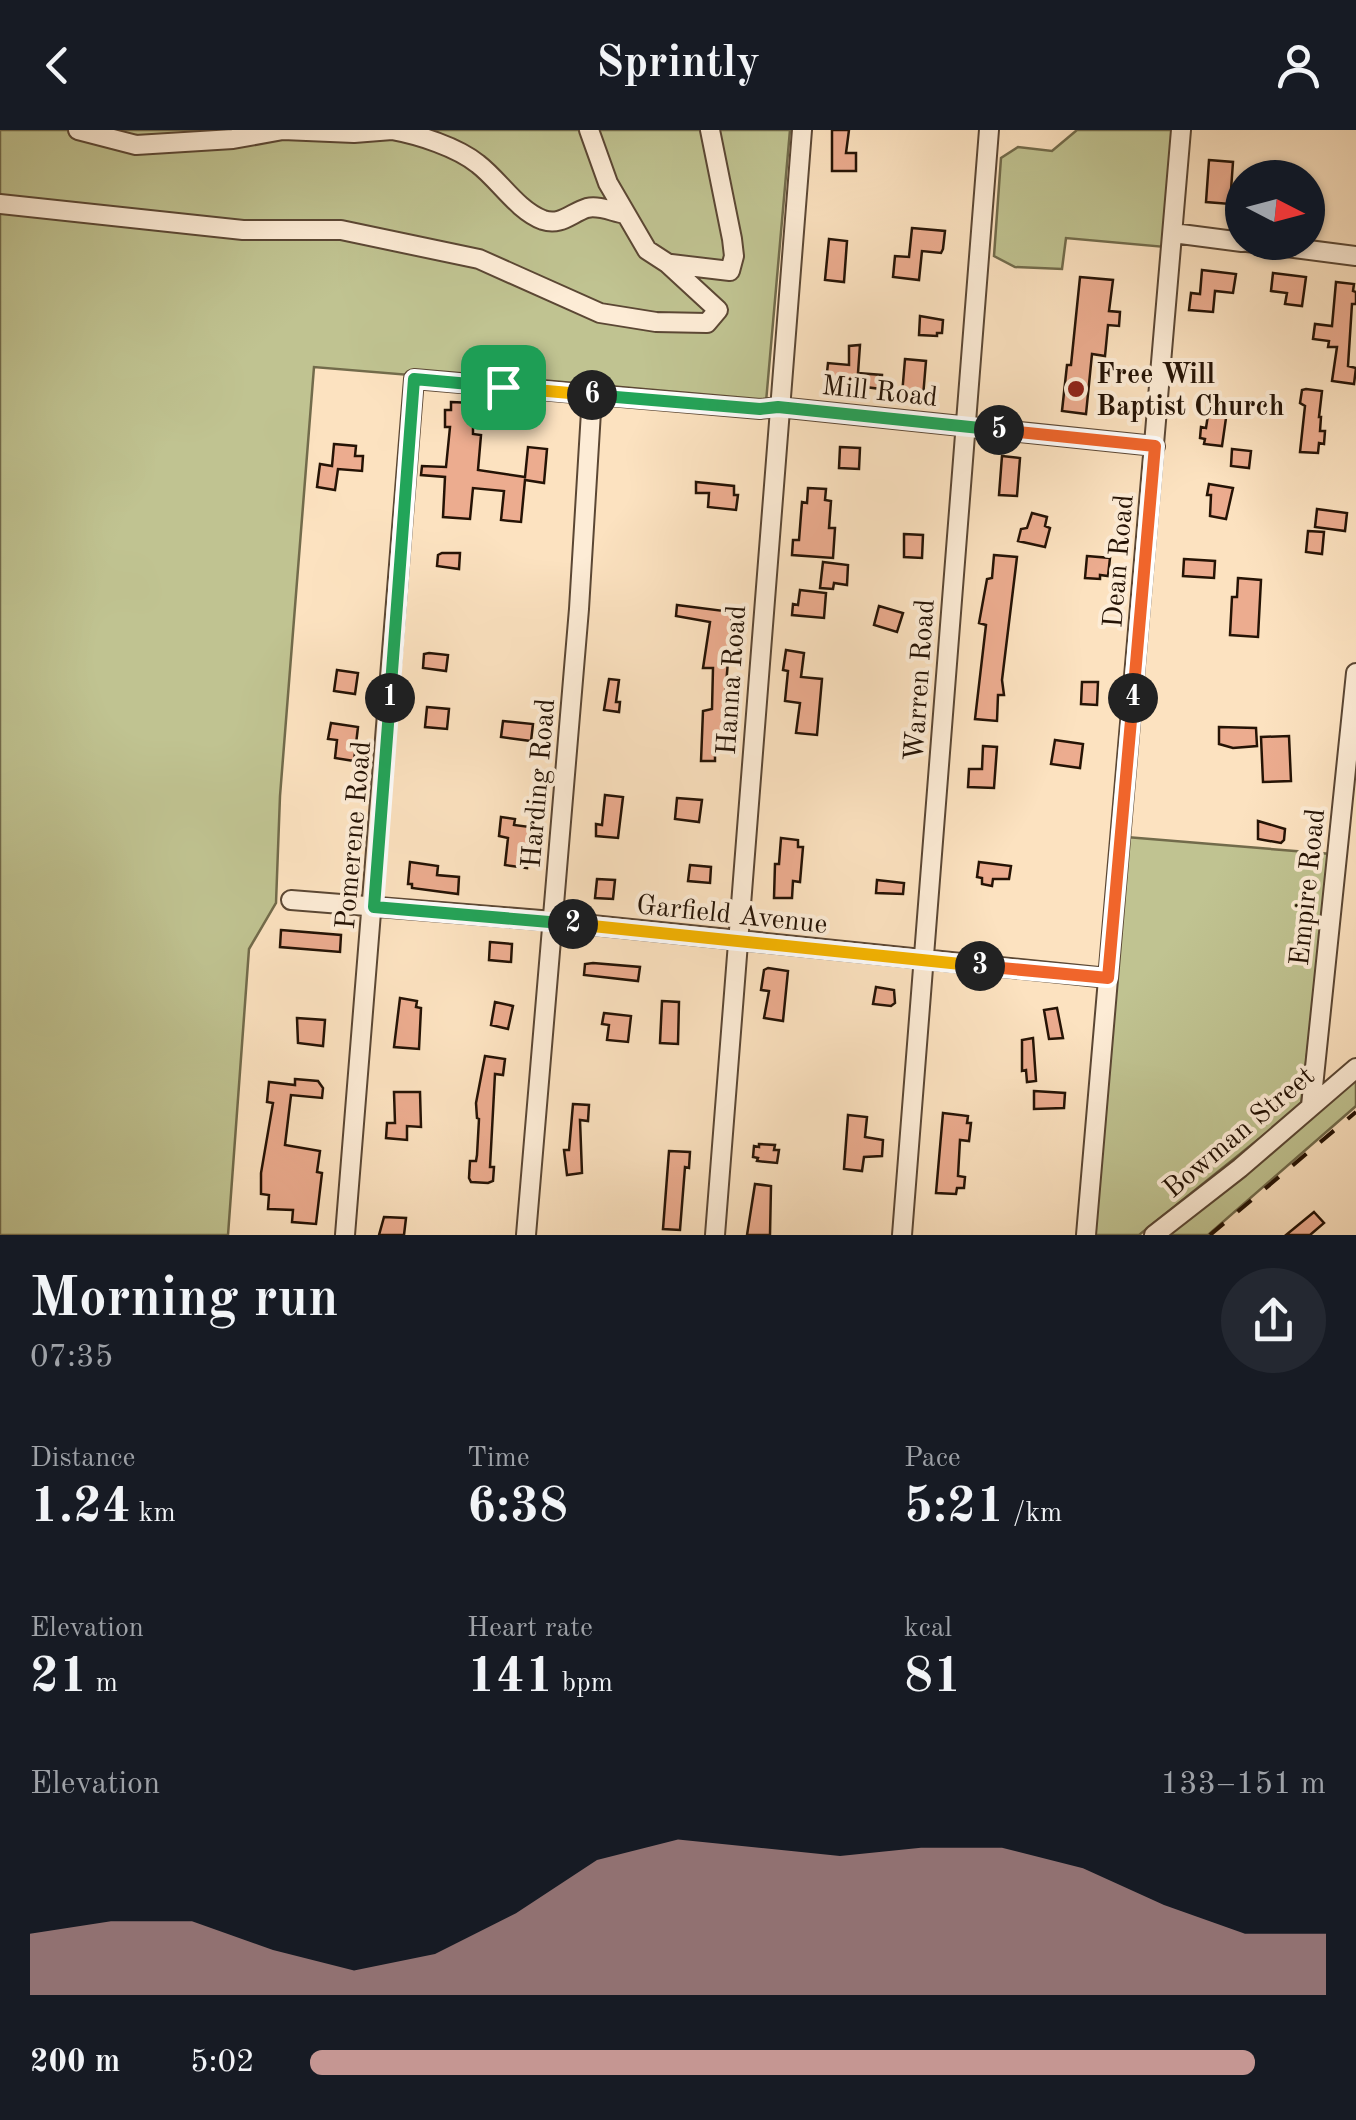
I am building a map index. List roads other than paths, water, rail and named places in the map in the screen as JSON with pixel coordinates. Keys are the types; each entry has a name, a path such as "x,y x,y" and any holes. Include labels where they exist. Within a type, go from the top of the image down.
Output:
{"street":[{"path":"78,130 136,144 233,139 283,130 354,134 392,130 476,163 521,206 543,220 562,221 585,208 596,207 625,214"},
{"path":"0,204 242,230 340,230 479,258 540,289 610,316 708,323 718,310 647,250 608,183 589,130"},
{"path":"667,263 730,271 734,256 732,239 710,130"},
{"name":"Hanna Road","path":"715,1235 802,130"},
{"name":"Warren Road","path":"902,1235 990,130"},
{"name":"Dean Road","path":"1086,1235 1181,130"},
{"path":"1172,233 1225,240"},
{"path":"1325,252 1356,256"},
{"name":"Mill Road","path":"414,379 760,409 778,407 1155,446"},
{"name":"Pomerene Road","path":"345,1235 414,379"},
{"name":"Harding Road","path":"526,1235 579,609 592,395"},
{"name":"Empire Road","path":"1312,1106 1356,673"},
{"name":"Garfield Avenue","path":"291,900 1108,978"},
{"name":"Bowman Street","path":"1154,1235 1240,1168 1356,1068"}],"railway":[{"path":"1210,1235 1356,1112"}],"place":[{"name":"Free Will Baptist Church","path":"1076,389"}]}
